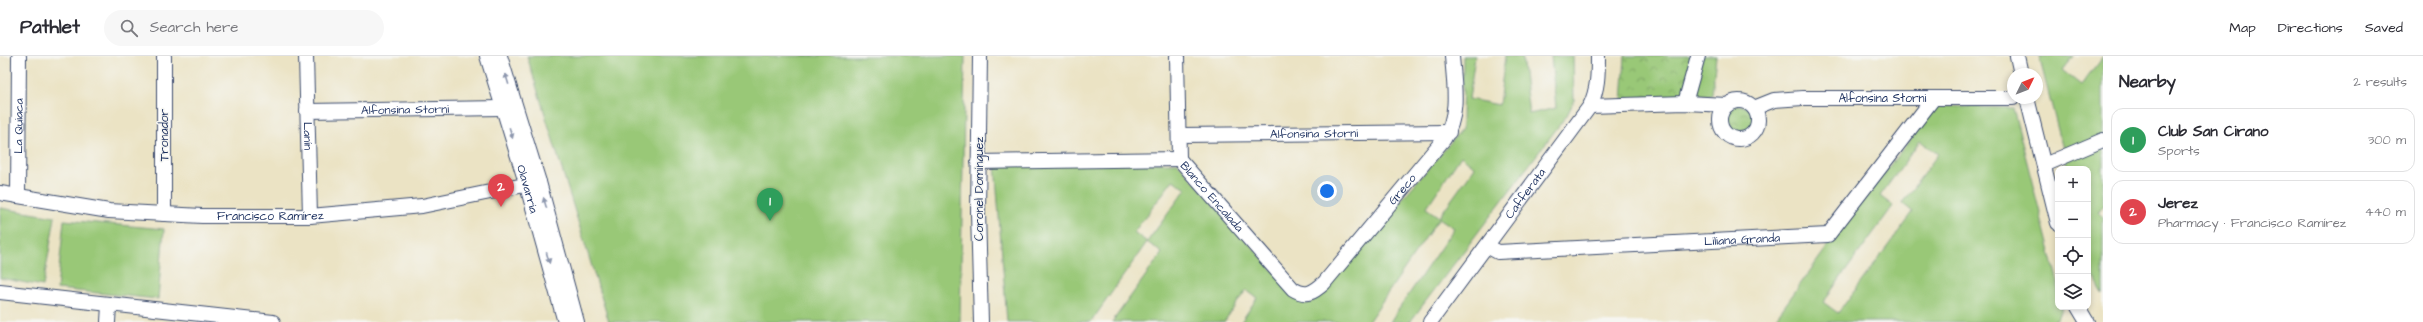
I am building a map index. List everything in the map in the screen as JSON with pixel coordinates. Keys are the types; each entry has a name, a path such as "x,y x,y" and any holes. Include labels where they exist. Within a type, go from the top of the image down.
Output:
{"street":[{"name":"La Quiaca","path":"18,196 19,56"},
{"name":"Tronador","path":"164,56 164,214"},
{"name":"Lanín","path":"306,56 310,216"},
{"name":"Olavarría","path":"487,56 503,108 533,184 577,322"},
{"name":"Olavarría","path":"500,56 533,184 565,322"},
{"name":"Coronel Domínguez","path":"980,56 978,162 981,322"},
{"name":"Blanco Encalada","path":"1177,56 1180,135 1179,159 1293,289 1299,292"},
{"name":"Greco","path":"1299,292 1310,293 1324,283 1449,132 1455,112 1452,56"},
{"name":"Cafferata","path":"1430,322 1590,106 1598,81 1598,56"},
{"path":"1685,103 1698,56"},
{"path":"2017,56 2020,68"},
{"name":"Alfonsina Storni","path":"1754,108 1774,100 1803,98 2007,98"},
{"name":"Liliana Granda","path":"1486,246 1498,252 1828,235 1933,99"},
{"path":"1732,102 1744,102 1754,108 1758,119 1755,130 1746,138 1740,139 1729,136 1721,127 1721,115 1727,105 1732,102"},
{"path":"1590,106 1685,103 1727,105"},
{"path":"2029,104 2055,211"},
{"name":"Alfonsina Storni","path":"307,111 503,108"},
{"name":"Alfonsina Storni","path":"1180,135 1449,132"},
{"path":"2044,165 2103,140"},
{"path":"978,162 1179,159"},
{"name":"Francisco Ramírez","path":"0,193 108,211 164,214 310,216 422,206 533,184"},
{"path":"0,292 228,319 273,322"},
{"path":"108,322 109,305"},
{"path":"2073,322 2077,310"},
{"path":"2080,310 2087,322"}],"green space":[{"path":"527,56 965,56 960,322 609,322"},
{"path":"1463,56 1475,56 1469,99 1499,105 1505,56 1522,56 1529,114 1556,108 1551,56 1573,56 1574,101 1567,115 1410,322 1390,322 1454,228 1439,218 1368,322 1241,322 1257,298 1246,290 1224,322 1112,322 1162,253 1147,242 1091,322 1007,322 995,164 1178,163 1294,294 1305,304 1310,303 1318,297 1462,129","holes":["1461,156 1475,167 1439,217 1426,208","1173,180 1186,189 1147,242 1134,232"]},
{"path":"1625,56 1697,56 1683,97 1622,102"},
{"path":"1700,56 1716,56 1712,95 1692,94"},
{"path":"2039,56 2073,56 2062,70 2081,85 2103,56 2103,205 2098,212 2103,217 2103,295 2096,282 2091,267 2091,166 2067,166"},
{"path":"1739,105 1750,109 1754,120 1750,131 1739,135 1728,131 1724,120 1728,109"},
{"path":"1936,106 2013,108 2055,271 2055,310 2061,310 2058,318 2051,322 1773,322 1833,239","holes":["1920,141 1938,154 1902,203 1913,212 1838,313 1823,302 1893,206 1880,196"]},
{"path":"0,208 55,217 43,286 0,278"},
{"path":"64,220 164,229 158,299 57,289"}],"place":[{"name":"Jerez","path":"501,207"},
{"name":"Club San Cirano","path":"770,221"}]}
